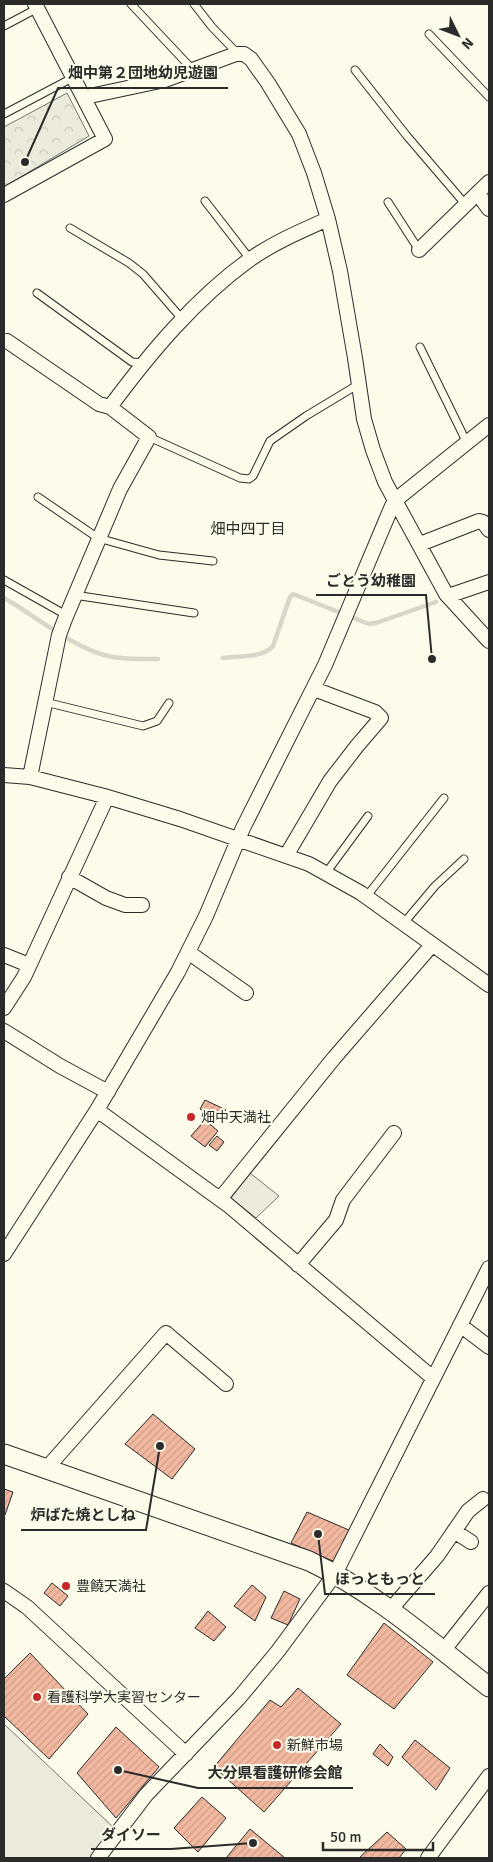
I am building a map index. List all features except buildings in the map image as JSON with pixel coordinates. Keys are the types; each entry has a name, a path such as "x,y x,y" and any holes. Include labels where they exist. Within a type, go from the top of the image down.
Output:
{"street":[{"path":"4,195 106,138 37,6"},
{"path":"85,97 164,80 238,54 244,54 254,62 299,134 314,173 328,219 343,287 356,358 362,412 385,482 448,596 489,641"},
{"path":"419,250 489,182"},
{"path":"478,194 489,209"},
{"path":"110,407 143,363 210,293 250,259 281,240 328,219"},
{"path":"5,339 99,404 110,407 149,437 120,490 66,615 59,635 30,777"},
{"path":"4,1254 108,1092 188,952 206,916 253,807 314,689 395,501 489,425"},
{"path":"420,544 481,520 489,530"},
{"path":"448,596 489,582"},
{"path":"286,856 330,781 381,718 375,712 314,689"},
{"path":"4,775 30,777 107,797 180,819 309,864 366,897 489,985"},
{"path":"4,1008 24,977 107,797"},
{"path":"69,877 106,898 119,903 142,905"},
{"path":"220,1199 334,1058 432,946"},
{"path":"188,952 246,994"},
{"path":"4,955 29,965"},
{"path":"4,1031 60,1066 108,1092"},
{"path":"96,1110 220,1199 433,1378"},
{"path":"298,1265 336,1220 344,1200 394,1133"},
{"path":"98,1858 146,1795 239,1698 278,1651 335,1574 489,1268"},
{"path":"460,1325 489,1347"},
{"path":"46,1469 166,1333 226,1384"},
{"path":"4,1454 308,1561 335,1574 368,1594 489,1687"},
{"path":"390,1610 437,1556 468,1511 483,1499"},
{"path":"454,1531 472,1542"},
{"path":"4,1591 27,1608 186,1754"},
{"path":"443,1651 489,1593"},
{"path":"428,1858 489,1776"}],"lane":[{"path":"131,4 193,70"},
{"path":"194,4 212,27 238,54"},
{"path":"4,26 37,6"},
{"path":"429,34 489,97"},
{"path":"355,70 407,136 467,205"},
{"path":"4,114 74,77"},
{"path":"204,201 250,259"},
{"path":"388,202 419,250"},
{"path":"70,228 129,263 143,274 183,320"},
{"path":"37,293 132,362 143,363"},
{"path":"420,346 467,443"},
{"path":"149,437 240,478 250,479 270,441 358,384"},
{"path":"38,497 98,538 159,555 213,561"},
{"path":"4,580 66,615"},
{"path":"74,595 194,613"},
{"path":"45,702 143,726 157,721 169,703"},
{"path":"366,897 444,798"},
{"path":"326,873 368,816"},
{"path":"403,924 435,886 464,859"}],"green space":[{"path":"67,93 89,136 4,187 4,127"}],"shaded area":[{"path":"250,1173 279,1196 256,1218 231,1198"},
{"path":"4,1724 114,1828 92,1858 4,1858"}],"waterway":[{"path":"223,658 257,655 269,650 273,646 290,597 293,594 369,624 436,602"},
{"path":"4,598 68,639 95,652 120,658 158,659"}],"place":[{"name":"畑中第２団地幼児遊園","path":"25,162"},
{"name":"ごとう幼稚園","path":"432,659"},
{"name":"畑中天満社","path":"191,1117"},
{"name":"炉ばた焼としね","path":"160,1446"},
{"name":"ほっともっと","path":"318,1534"},
{"name":"豊饒天満社","path":"66,1586"},
{"name":"看護科学大実習センター","path":"37,1697"},
{"name":"新鮮市場","path":"277,1745"},
{"name":"大分県看護研修会館","path":"118,1770"},
{"name":"ダイソー","path":"253,1843"}],"district":[{"name":"畑中四丁目","path":"248,529"}]}
